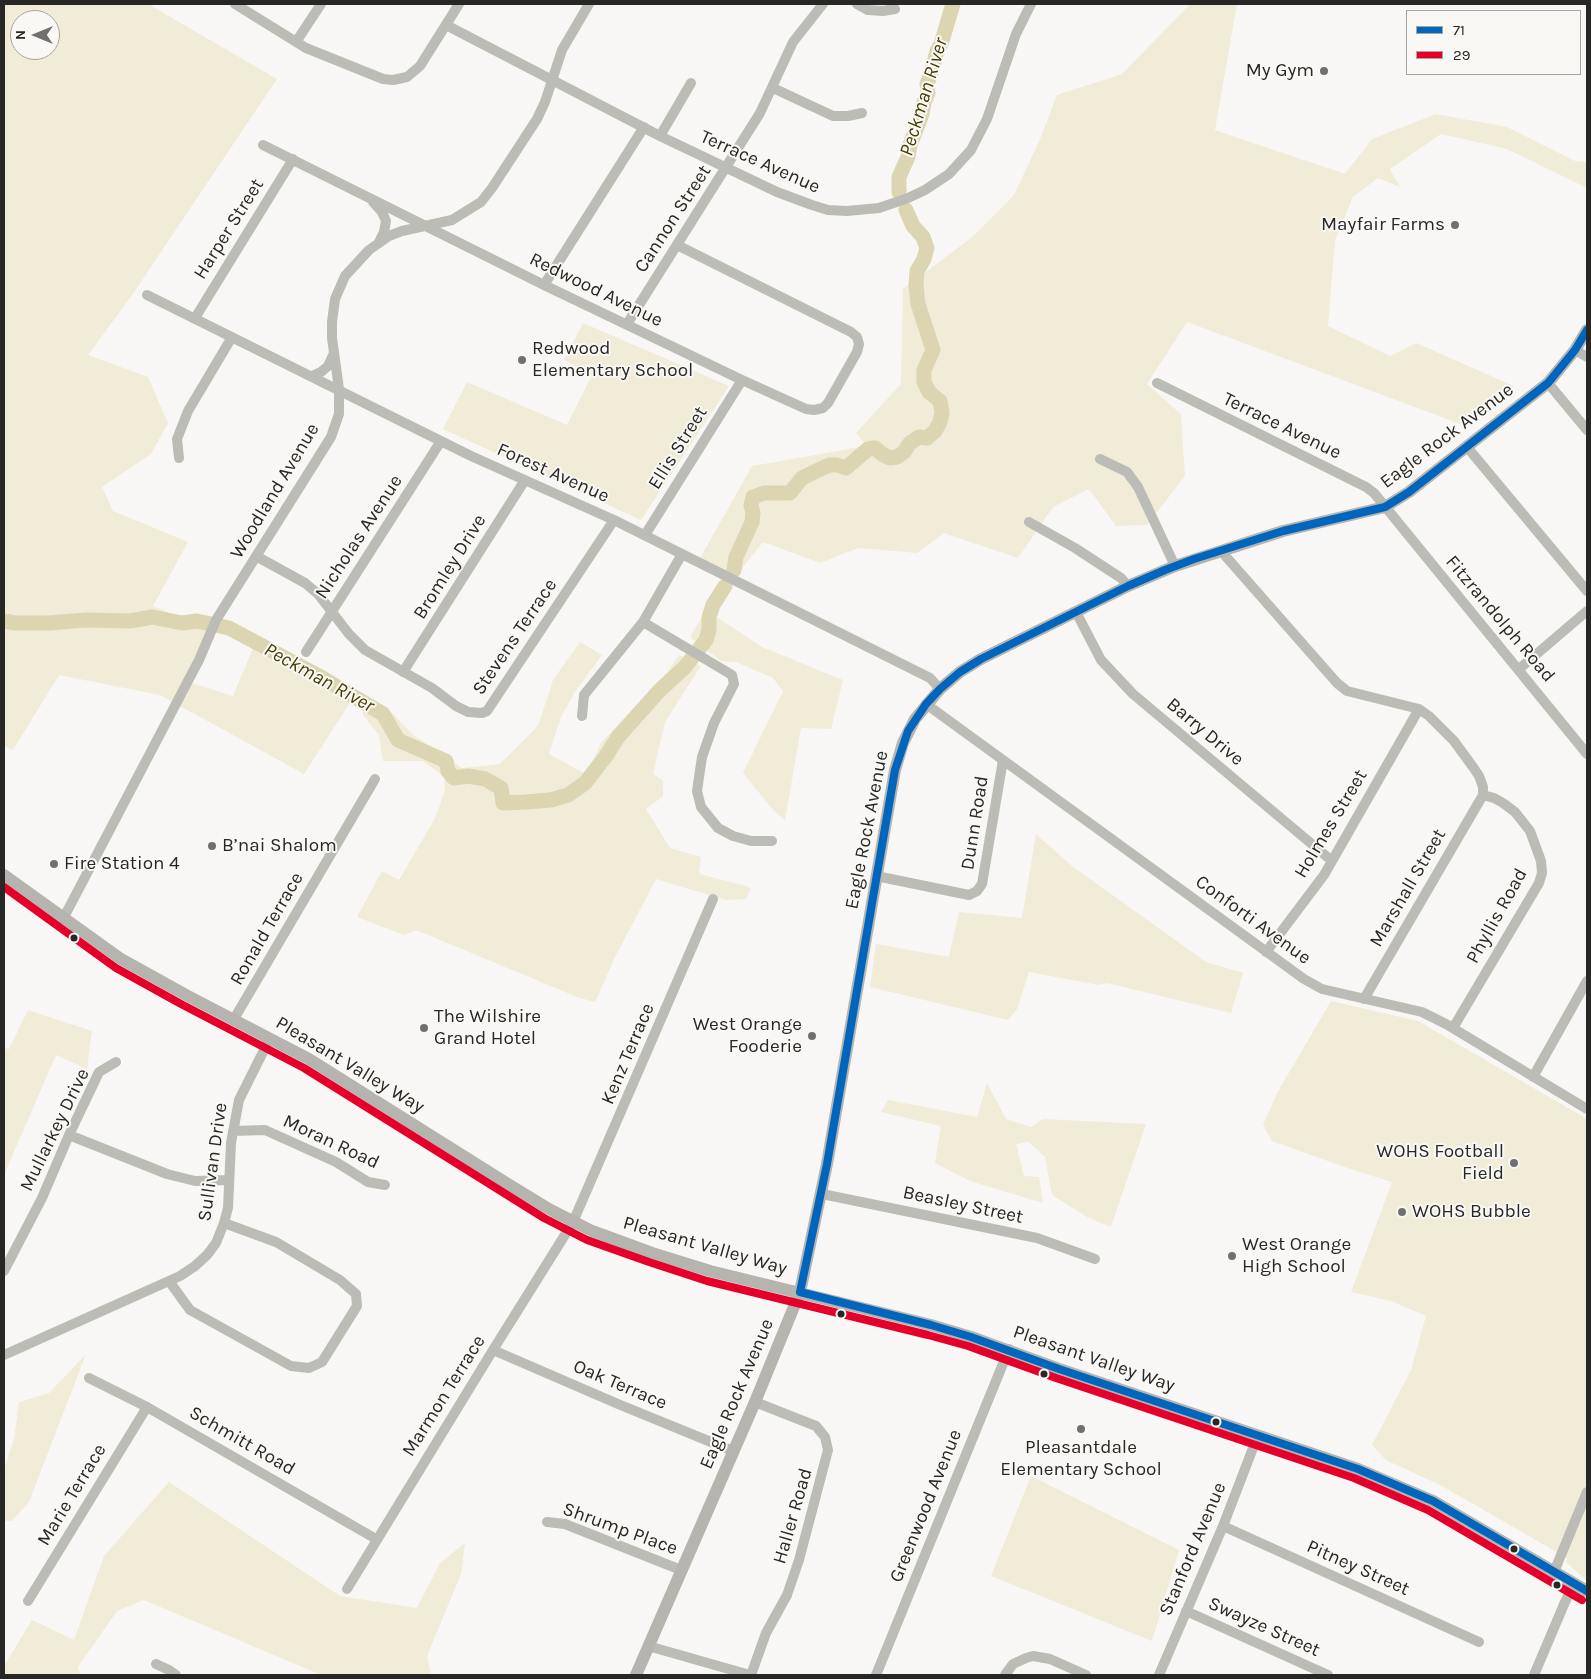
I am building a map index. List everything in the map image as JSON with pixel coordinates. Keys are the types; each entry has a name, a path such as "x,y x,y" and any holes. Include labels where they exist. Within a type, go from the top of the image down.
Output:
{"main road":[{"name":"Eagle Rock Avenue","path":"636,1675 755,1402 800,1292 822,1194 898,756 908,731 926,704 960,672 981,659 1128,586 1175,566 1283,531 1385,507 1409,492 1548,383 1575,350 1587,330"},
{"name":"Pleasant Valley Way","path":"4,875 63,919 140,971 309,1059 504,1182 592,1231 652,1254 710,1271 932,1325 1009,1349 1059,1369 1358,1469 1433,1501 1587,1591"}],"street":[{"path":"235,4 306,48 383,79 400,80 413,74 420,66 459,4"},
{"path":"296,42 321,4"},
{"name":"Woodland Avenue","path":"63,919 200,660 214,624 331,437 339,414 339,390 332,338 332,322 338,293 345,276 369,250 389,236 402,231 452,220 481,202 537,119 553,80 562,50 589,4"},
{"name":"Cannon Street","path":"627,324 760,114 794,42 823,4"},
{"path":"857,4 868,10 883,11 895,9"},
{"name":"Terrace Avenue","path":"446,25 660,136 726,168 793,199 828,210 847,211 879,208 895,204 925,190 954,168 971,150 987,119 1016,34 1031,4"},
{"path":"660,136 691,83"},
{"path":"773,88 834,116 862,114"},
{"path":"544,285 644,127"},
{"name":"Redwood Avenue","path":"264,145 544,285 742,380 806,409 822,408 828,403 858,352 859,344 857,337 851,332 677,245"},
{"name":"Harper Street","path":"195,318 294,159"},
{"path":"369,198 382,212 386,221 384,232 378,243"},
{"name":"Forest Avenue","path":"147,296 195,318 441,441 645,535 930,678 940,689"},
{"path":"179,458 177,439 188,411 232,337"},
{"path":"1575,350 1587,358"},
{"path":"312,376 328,366 334,352"},
{"name":"Ellis Street","path":"645,535 742,380"},
{"name":"Terrace Avenue","path":"1157,383 1366,487 1385,507"},
{"path":"1548,383 1587,430"},
{"name":"Nicholas Avenue","path":"306,652 441,441"},
{"path":"1467,447 1587,591"},
{"path":"1100,459 1127,472 1138,487 1175,566"},
{"name":"Bromley Drive","path":"403,672 525,480"},
{"name":"Fitzrandolph Road","path":"1385,507 1587,754"},
{"name":"Stevens Terrace","path":"256,556 305,583 318,594 348,634 365,650 432,688 456,706 468,712 482,713 487,711 614,520"},
{"path":"1029,522 1075,548 1121,578 1128,586"},
{"path":"1221,551 1337,683 1347,691 1419,710 1429,716 1454,741 1473,767 1479,776 1482,795"},
{"path":"582,716 584,694 643,622 682,554"},
{"path":"1519,669 1587,611"},
{"name":"Barry Drive","path":"1076,612 1101,660 1133,694 1332,861"},
{"path":"643,622 729,672 734,679 734,684 714,724 702,757 697,791 701,807 718,828 733,836 752,841 772,841"},
{"name":"Conforti Avenue","path":"926,704 1304,979 1322,990 1422,1012 1453,1028 1587,1109"},
{"name":"Holmes Street","path":"1266,952 1324,875 1419,710"},
{"name":"Dunn Road","path":"876,876 969,895 977,891 982,884 1003,760"},
{"name":"Ronald Terrace","path":"234,1019 375,779"},
{"name":"Marshall Street","path":"1364,999 1482,795"},
{"name":"Phyllis Road","path":"1453,1028 1539,883 1542,873 1541,861 1530,830 1515,812 1503,803 1482,795"},
{"name":"Kenz Terrace","path":"573,1222 713,899"},
{"path":"1533,1077 1587,981"},
{"name":"Sullivan Drive","path":"5,1351 38,1339 170,1281 195,1266 207,1255 216,1243 228,1208 233,1130 239,1100 270,1038"},
{"name":"Mullarkey Drive","path":"4,1271 42,1198 99,1072 116,1062"},
{"name":"Moran Road","path":"233,1130 265,1130 336,1162 368,1182 385,1185"},
{"path":"69,1135 167,1174 195,1181 229,1180"},
{"name":"Beasley Street","path":"822,1194 1037,1238 1095,1259"},
{"name":"Marmon Terrace","path":"347,1589 376,1539 573,1222"},
{"path":"170,1281 190,1310 291,1366 309,1368 322,1362 357,1306 356,1294 340,1280 276,1242 224,1223"},
{"name":"Greenwood Avenue","path":"876,1675 1009,1349"},
{"name":"Oak Terrace","path":"493,1350 733,1451"},
{"name":"Schmitt Road","path":"89,1378 146,1407 376,1539"},
{"name":"Haller Road","path":"751,1675 766,1633 787,1595 828,1450 825,1437 816,1426 755,1402"},
{"name":"Marie Terrace","path":"28,1601 146,1407"},
{"name":"Stanford Avenue","path":"1159,1675 1223,1526 1258,1435"},
{"path":"1554,1572 1587,1492"},
{"name":"Shrump Place","path":"547,1522 565,1524 681,1570"},
{"name":"Pitney Street","path":"1223,1526 1479,1642"},
{"path":"1534,1675 1574,1584"},
{"name":"Swayze Street","path":"1186,1611 1328,1675"},
{"path":"648,1646 751,1675"},
{"path":"1005,1675 1013,1664 1033,1656 1050,1659 1086,1675"},
{"path":"156,1664 176,1675"}],"shaded area":[{"path":"4,4 148,4 277,79 130,298 88,355 148,377 168,423 151,454 102,487 113,511 188,542 153,606 213,631 191,683 233,696 256,641 355,695 304,774 160,695 59,675 13,750 4,746"},
{"path":"1190,4 1237,4 1215,130 1345,174 1372,139 1436,114 1507,127 1575,161 1587,162 1587,188 1507,149 1441,134 1390,169 1400,187 1378,178 1353,197 1335,240 1328,326 1390,356 1416,343 1514,386 1463,425 1187,322 1147,384 1181,414 1185,476 1147,525 1116,526 1089,489 1053,507 1018,558 944,533 917,553 858,548 820,563 763,542 734,578 699,560 752,466 867,446 856,433 901,384 903,289 971,238 1014,195 1040,139 1057,95 1122,74"},
{"path":"583,323 729,386 641,520 443,429 467,382 567,425 592,375 564,360"},
{"path":"706,610 762,647 843,680 831,729 801,728 785,820 774,811 743,773 783,691 773,678 736,662 721,661 690,637"},
{"path":"580,642 602,655 575,692 561,717 549,754 586,774 601,743 668,671 679,655 701,666 665,722 653,774 663,781 663,796 646,809 670,848 701,857 699,874 750,887 746,899 726,900 656,879 614,959 595,1002 577,997 416,930 404,935 357,917 382,871 399,880 434,820 445,791 444,777 423,761 383,761 379,735 363,715 362,694 386,707 415,736 462,768 500,764 538,726 553,680"},
{"path":"1036,834 1072,866 1206,962 1243,973 1231,1013 1107,983 1099,985 1029,972 1017,1009 1008,1020 870,987 876,944 949,957 959,912 1022,918"},
{"path":"1331,1001 1418,1021 1587,1119 1587,1581 1566,1562 1567,1558 1442,1486 1386,1460 1372,1445 1411,1370 1426,1316 1391,1301 1351,1292 1392,1182 1272,1141 1263,1125 1277,1093"},
{"path":"28,1010 92,1031 87,1069 56,1055 4,1175 4,1048 9,1049"},
{"path":"987,1083 1006,1119 1031,1127 1043,1119 1146,1124 1111,1227 1087,1217 1052,1195 1045,1157 1029,1142 1016,1144 1024,1176 1039,1177 1043,1203 970,1181 935,1163 941,1126 881,1112 888,1100 977,1117"},
{"path":"86,1354 29,1502 12,1521 4,1521 4,1469 14,1439 19,1402 49,1393"},
{"path":"1031,1476 1179,1550 1152,1641 991,1576"},
{"path":"169,1482 340,1596 417,1608 440,1563 465,1543 461,1574 427,1656 431,1675 321,1675 144,1600 117,1611 78,1667 80,1675 4,1675 4,1666 32,1620 74,1640 104,1556"}],"waterway":[{"name":"Peckman River","path":"899,192 899,177 908,157 910,145 922,114 928,93 927,84 953,4"},
{"name":"Peckman River","path":"734,570 736,557 752,522 753,513 751,505 753,497 764,493 790,493 802,478 829,465 846,468 868,449 875,448 890,458 897,457 904,452 910,443 919,437 927,438 935,431 940,422 942,413 940,401 929,392 924,382 924,370 933,350 918,304 916,285 917,271 924,259 927,248 923,237 913,226 906,210"},
{"name":"Peckman River","path":"4,621 15,623 86,620 130,621 152,617 182,623 197,621 229,628 319,676 383,714 398,740 446,761 448,771 454,778 468,776 485,779 501,788 503,803 526,802 551,800 568,795 585,783 618,737 659,691 685,667 706,640 709,630 709,617 713,605 725,586"}],"transit line":[{"name":"71","path":"1587,330 1575,350 1548,383 1409,492 1385,507 1283,531 1165,570 1128,586 981,659 960,672 926,704 908,731 895,770 827,1164 800,1292 971,1337 1059,1369 1358,1469 1433,1501 1587,1591"},
{"name":"29","path":"4,887 116,968 304,1068 544,1218 587,1240 707,1281 968,1346 1056,1378 1354,1478 1428,1510 1582,1600"}],"place":[{"name":"My Gym","path":"1324,71"},
{"name":"Mayfair Farms","path":"1455,225"},
{"name":"Redwood Elementary School","path":"522,360"},
{"name":"B’nai Shalom","path":"212,846"},
{"name":"Fire Station 4","path":"54,864"},
{"name":"The Wilshire Grand Hotel","path":"424,1028"},
{"name":"West Orange Fooderie","path":"812,1036"},
{"name":"WOHS Football Field","path":"1514,1163"},
{"name":"WOHS Bubble","path":"1402,1212"},
{"name":"West Orange High School","path":"1232,1256"},
{"name":"Pleasantdale Elementary School","path":"1081,1429"}]}
